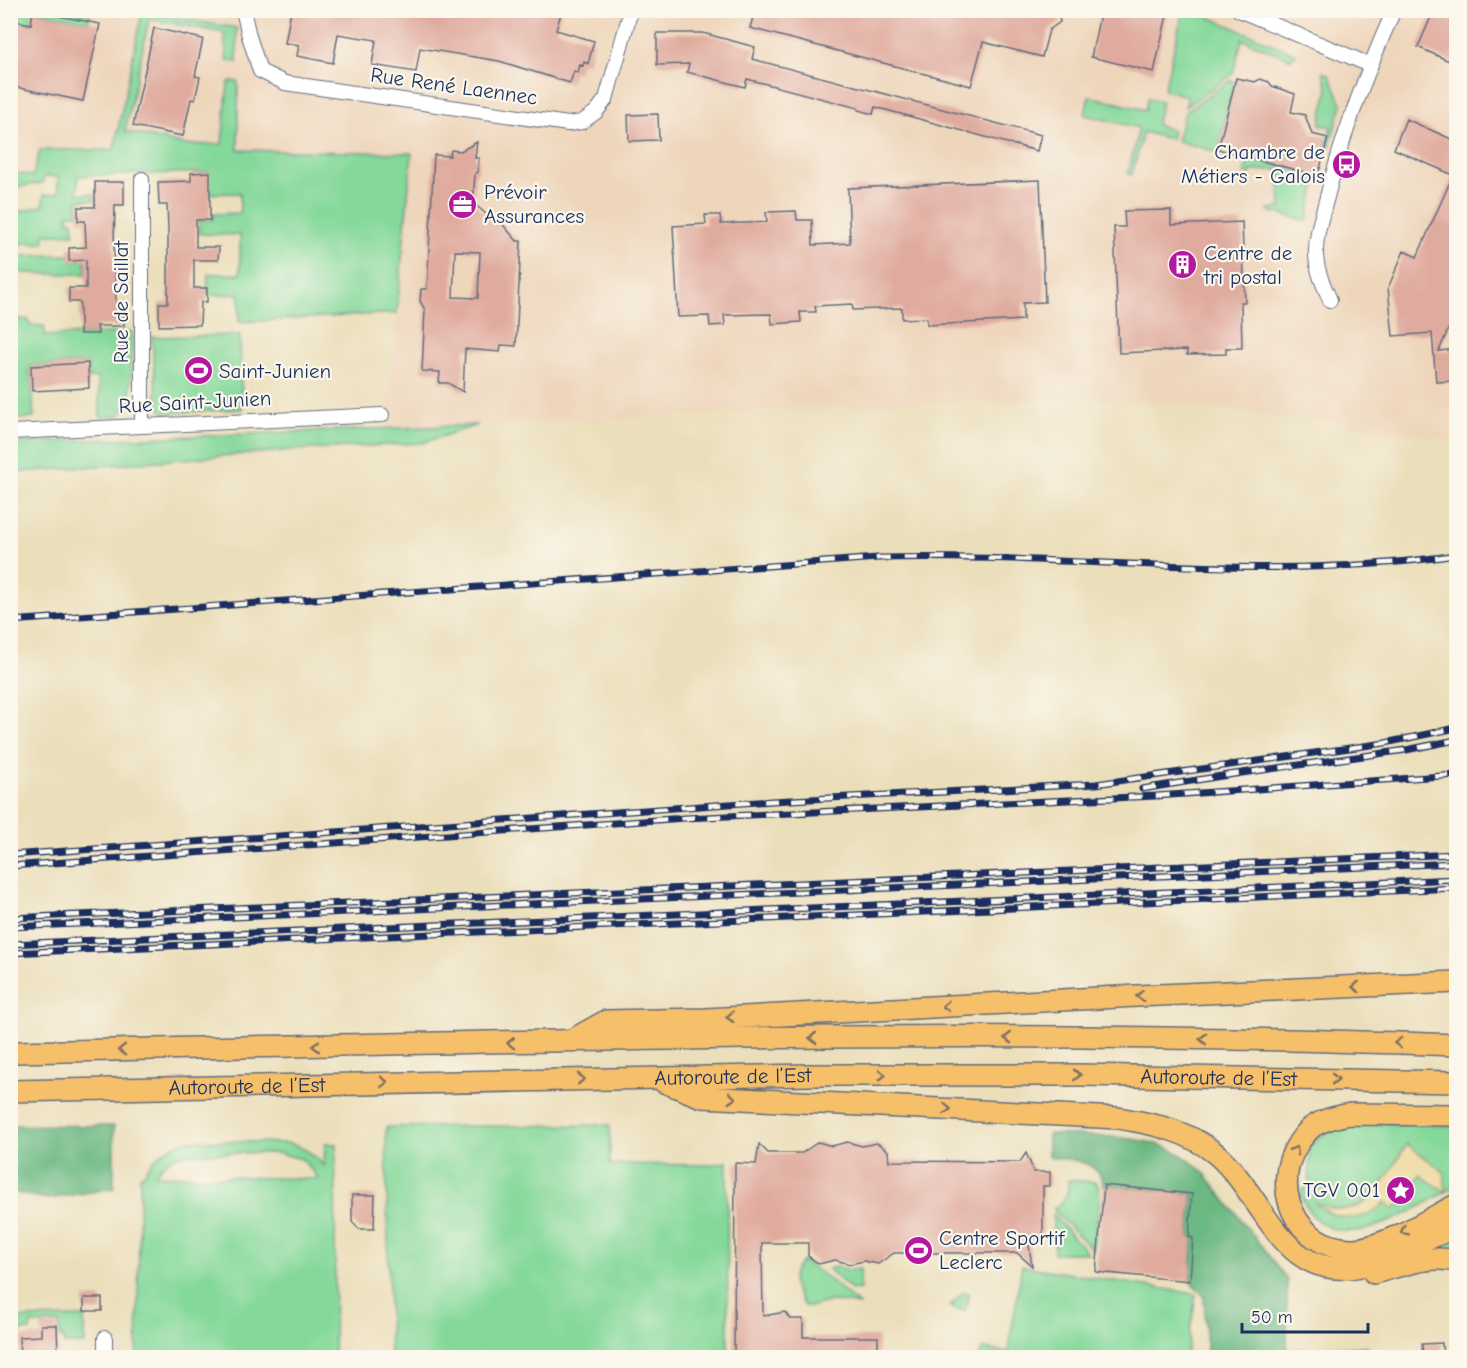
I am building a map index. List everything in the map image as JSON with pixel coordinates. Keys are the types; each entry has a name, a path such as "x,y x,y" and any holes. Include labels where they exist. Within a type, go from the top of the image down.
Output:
{"highway":[{"path":"570,1041 606,1021 706,1019 1456,982"},
{"name":"Autoroute de l’Est","path":"10,1052 813,1038 1078,1037 1456,1045"},
{"name":"Autoroute de l’Est","path":"10,1091 811,1075 1081,1075 1456,1082"},
{"path":"656,1078 702,1097 1118,1118 1152,1123 1176,1130 1197,1140 1217,1155 1235,1174 1283,1241 1305,1259 1326,1267 1349,1269 1365,1265 1456,1227"},
{"path":"1456,1115 1350,1114 1335,1116 1318,1123 1306,1132 1288,1161 1286,1191 1298,1223 1311,1235 1329,1246 1352,1249 1377,1245 1456,1205"},
{"path":"1047,1115 1171,1142 1194,1155 1219,1176 1286,1257 1311,1272 1335,1280 1353,1279 1427,1259 1456,1261"}],"street":[{"name":"Rue René Laennec","path":"243,10 260,71 285,83 568,124 582,122 596,112 606,99 631,10"},
{"path":"1239,10 1370,65"},
{"path":"1330,300 1318,273 1316,256 1318,234 1344,134 1394,10"},
{"name":"Rue de Saillat","path":"142,178 142,425"},
{"name":"Rue Saint-Junien","path":"10,432 382,415"},
{"path":"105,1338 105,1358"}],"shaded area":[{"path":"10,11 1456,11 1456,441 1337,422 1115,399 920,403 386,430 412,153 185,149 41,150 33,177 11,172"}],"green space":[{"path":"69,10 85,14 86,11 91,11 88,22 34,11 31,24 11,20 10,11"},
{"path":"1183,11 1195,11 1296,54 1291,59 1242,39 1233,74 1185,107 1188,96 1164,90"},
{"path":"142,12 237,28 237,62 227,60 224,33 149,19 125,131 186,145 222,144 228,83 232,81 238,82 238,150 412,153 397,313 239,322 240,294 207,295 208,274 240,274 240,235 199,234 199,220 213,220 213,214 240,213 240,193 199,194 209,172 78,176 78,194 95,194 95,200 78,200 78,214 68,214 68,221 73,221 74,234 44,234 44,243 23,243 21,246 11,244 11,213 43,206 44,195 58,194 58,177 44,176 43,183 11,188 11,172 33,176 40,150 114,150"},
{"path":"1323,72 1329,74 1342,104 1329,148 1326,146 1331,127 1320,124 1328,89"},
{"path":"1231,80 1235,82 1217,152 1177,141 1185,112"},
{"path":"1089,96 1145,110 1148,98 1162,101 1156,125 1173,130 1171,139 1143,132 1132,175 1128,174 1139,128 1085,115"},
{"path":"1249,158 1318,176 1307,221 1269,211 1268,209 1281,208 1279,170 1251,171 1250,175 1244,173"},
{"path":"69,255 70,261 85,260 86,274 11,272 12,256"},
{"path":"11,318 29,320 29,325 44,326 45,336 132,332 130,403 119,416 100,417 98,378 89,378 88,363 31,366 28,372 31,373 34,418 11,419"},
{"name":"Saint-Junien","path":"240,335 242,409 165,413 157,406 152,337"},
{"path":"478,425 422,443 296,450 11,473 11,443"},
{"path":"1375,1122 1456,1127 1456,1186 1395,1220 1372,1228 1350,1231 1330,1228 1313,1216 1300,1193 1309,1184 1310,1146 1324,1134 1339,1127","holes":["1407,1144 1420,1175 1394,1209 1385,1202 1370,1213 1351,1218 1332,1214 1317,1203 1334,1209 1349,1209 1361,1204 1382,1184"]},
{"path":"10,1125 114,1126 114,1188 48,1199 11,1192"},
{"path":"610,1125 610,1164 709,1165 727,1162 728,1357 390,1357 386,1127"},
{"path":"1048,1134 1110,1137 1156,1144 1179,1153 1198,1167 1287,1279 1287,1351 1207,1355 1204,1296 1190,1281 1193,1238 1189,1237 1192,1194 1104,1185 1096,1170 1082,1162 1048,1157"},
{"path":"190,1140 287,1143 307,1151 324,1166 325,1143 336,1144 334,1357 137,1357 140,1175 143,1175 162,1152","holes":["195,1153 278,1153 302,1159 319,1179 155,1175 162,1165 177,1156"]},
{"path":"1068,1180 1095,1182 1098,1185 1100,1199 1093,1250 1055,1212 1054,1208 1066,1196"},
{"path":"1053,1215 1088,1253 1054,1253"},
{"path":"1456,1235 1456,1252 1429,1251 1429,1247"},
{"path":"803,1261 859,1305 832,1301 804,1306 793,1283 794,1272"},
{"path":"838,1266 846,1270 860,1269 860,1289 852,1290 828,1269"},
{"path":"1022,1266 1196,1294 1186,1357 979,1357 982,1349 1008,1352"},
{"path":"963,1293 969,1293 965,1310 953,1309 953,1306 950,1306"},
{"path":"84,1317 85,1344 64,1344 63,1337 60,1337 59,1323 31,1324 30,1330 11,1332 11,1318"},
{"path":"1367,1346 1367,1357 1347,1357 1326,1349"},
{"path":"1311,1349 1310,1357 1288,1354 1288,1358 1207,1358 1207,1355"}],"sand":[{"path":"1407,1144 1444,1172 1446,1192 1420,1175 1394,1209 1385,1202 1369,1214 1350,1217 1331,1213 1314,1202 1333,1208 1348,1209 1361,1205 1372,1197"}],"building":[{"path":"291,10 562,10 556,30 594,41 588,64 584,62 583,66 580,65 578,73 574,71 570,83 499,61 420,48 416,72 372,65 376,40 338,34 333,63 297,56 299,45 285,43"},
{"path":"755,10 1054,10 1060,22 1049,30 1042,57 983,42 971,86 750,28"},
{"path":"1101,10 1146,10 1167,15 1154,72 1091,57"},
{"path":"1434,10 1456,10 1456,64 1418,47"},
{"path":"33,11 100,24 83,101 10,86 13,61 10,61 10,20 31,24"},
{"path":"154,28 203,39 195,76 200,77 195,100 191,99 183,136 133,126"},
{"path":"657,33 703,33 755,47 752,59 1041,135 1037,151 875,107 873,114 747,79 745,87 687,72 689,64 657,65"},
{"path":"1236,78 1255,82 1260,79 1295,94 1291,112 1305,115 1312,134 1328,138 1318,176 1218,149"},
{"path":"658,114 659,140 629,141 628,115"},
{"path":"1406,119 1456,141 1456,311 1439,351 1456,349 1456,381 1436,382 1432,333 1393,336 1388,288 1404,251 1417,257 1453,175 1394,149"},
{"path":"477,142 475,158 479,158 478,172 475,174 473,203 497,223 498,219 517,241 521,241 516,346 501,345 500,352 465,349 463,392 448,383 439,383 440,372 422,371 425,310 420,301 421,289 427,289 434,155 450,156 451,150 461,151","holes":["455,251 480,252 478,298 453,297"]},
{"path":"210,172 210,220 196,220 196,247 219,247 218,260 194,260 194,288 207,288 207,302 201,302 200,325 159,326 159,303 168,303 168,228 167,205 159,205 158,182 191,181 191,173"},
{"path":"1040,180 1045,302 1023,303 1023,320 927,325 927,318 902,319 902,308 853,310 852,304 815,306 816,312 800,312 801,322 772,324 771,314 724,315 725,325 710,326 709,316 678,317 673,226 706,224 705,215 720,215 721,224 767,222 766,212 796,211 797,220 812,220 813,245 850,243 848,188"},
{"path":"95,182 124,182 124,205 115,205 114,245 116,303 124,303 124,326 97,326 98,334 80,334 80,302 69,302 69,288 86,288 86,260 69,261 69,248 86,247 85,221 78,221 78,207 95,207"},
{"name":"Centre de tri postal","path":"1171,210 1171,225 1242,222 1245,302 1241,302 1242,348 1226,348 1226,354 1187,355 1187,350 1119,353 1114,227 1125,227 1124,211"},
{"path":"88,363 89,388 32,391 31,366"},
{"name":"Centre Sportif Leclerc","path":"818,1142 832,1146 847,1142 862,1146 877,1143 888,1151 889,1161 1020,1162 1026,1153 1034,1172 1050,1172 1050,1186 1043,1186 1043,1238 1028,1238 1032,1266 1017,1253 894,1253 878,1264 864,1261 850,1264 835,1260 819,1264 808,1256 808,1243 762,1243 763,1316 785,1312 790,1319 803,1319 803,1337 878,1337 878,1357 734,1358 735,1163 756,1164 759,1144 768,1153 802,1153"},
{"path":"1104,1185 1192,1194 1189,1237 1193,1238 1190,1281 1096,1272"},
{"path":"352,1195 375,1195 374,1229 359,1229 352,1222"},
{"path":"84,1298 102,1298 102,1311 84,1311"},
{"path":"41,1325 57,1325 58,1355 47,1355 47,1358 20,1358 19,1337 41,1336"},
{"path":"1442,1343 1443,1358 1423,1358 1422,1344"}],"railway":[{"path":"10,621 878,558 1023,560 1167,566 1312,567 1384,563 1456,555"},
{"path":"10,855 772,801 1096,784 1385,743 1456,728"},
{"path":"1142,789 1406,750 1456,740"},
{"path":"10,866 685,818 1156,796 1456,775"},
{"path":"10,918 1456,854"},
{"path":"10,927 1456,863"},
{"path":"10,944 1456,879"},
{"path":"10,953 1456,888"}],"place":[{"name":"Chambre de Métiers - Galois","path":"1346,164"},
{"name":"Prévoir Assurances","path":"463,204"},
{"name":"Centre de tri postal","path":"1183,265"},
{"name":"Saint-Junien","path":"198,371"},
{"name":"TGV 001","path":"1401,1190"},
{"name":"Centre Sportif Leclerc","path":"918,1250"}]}
